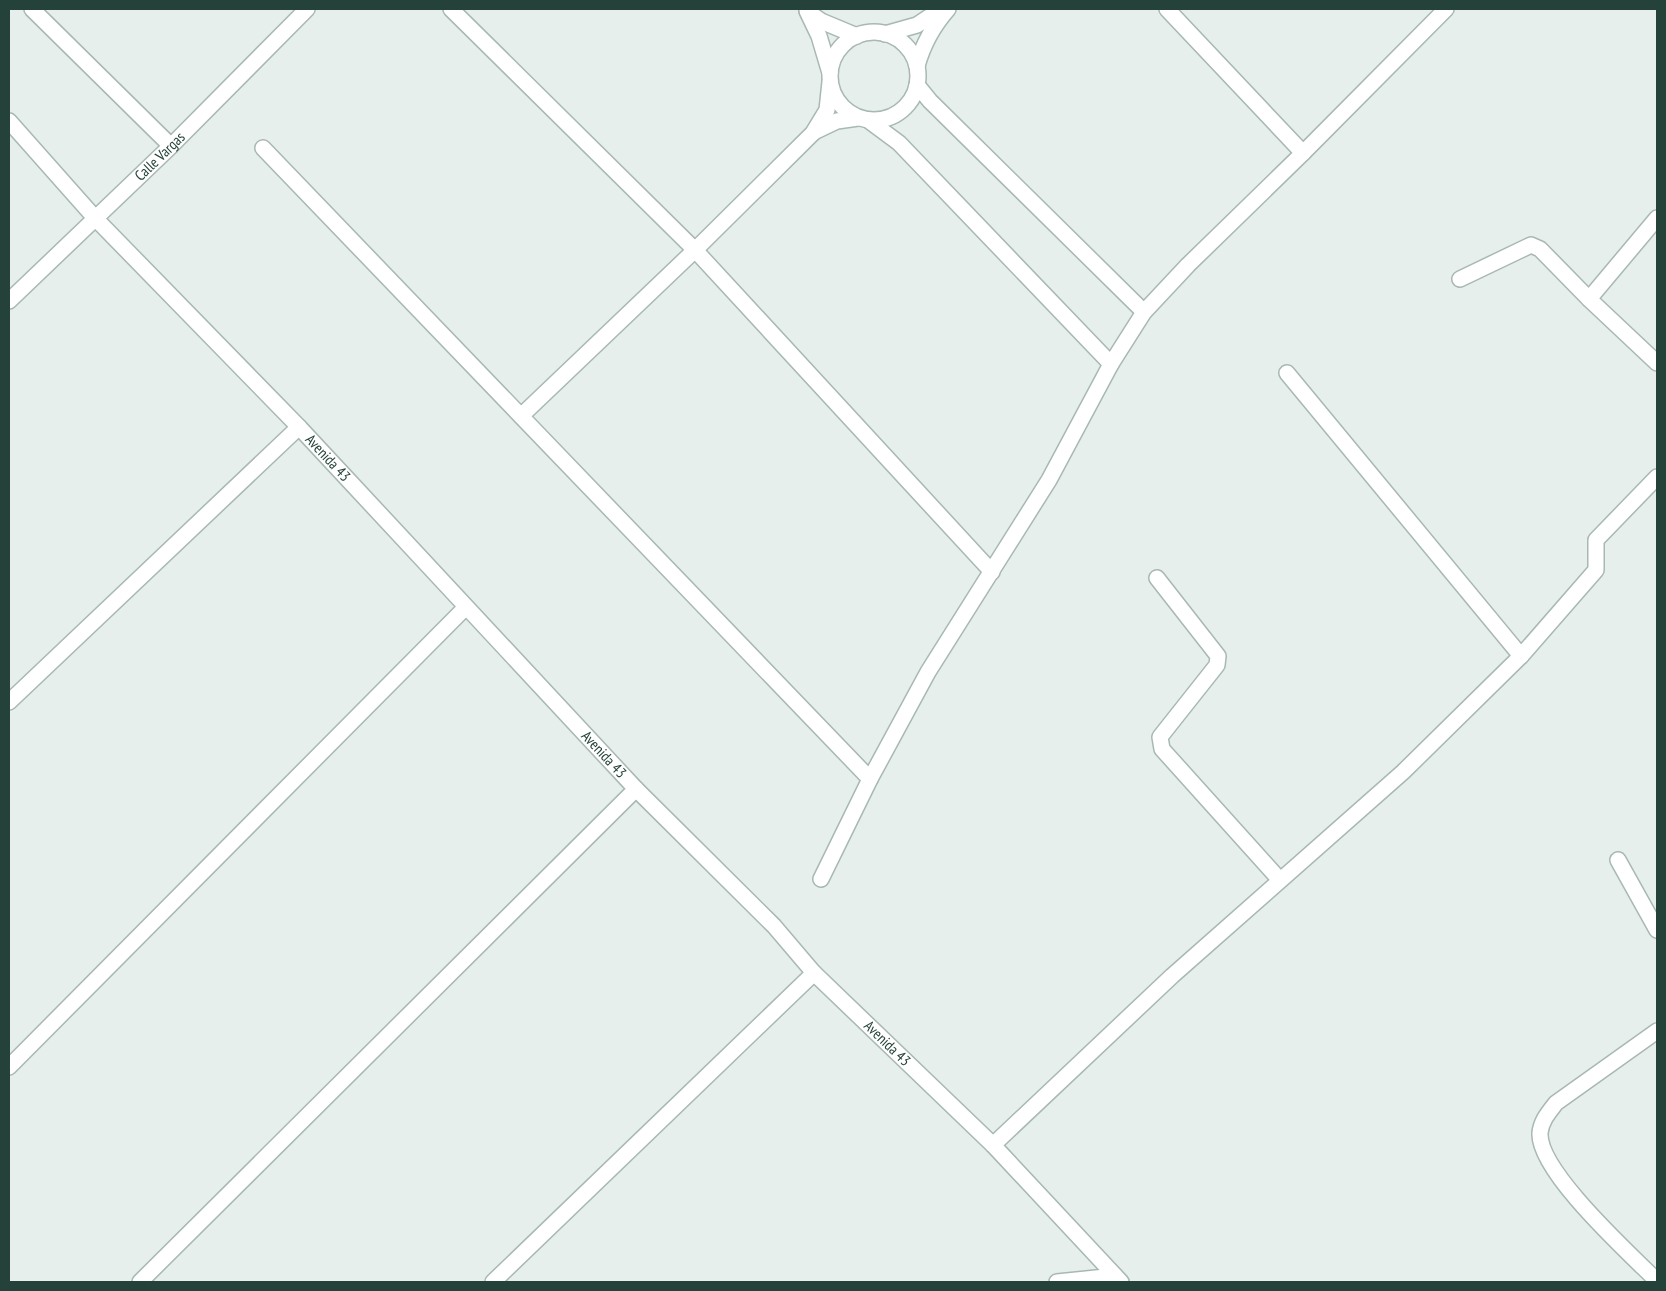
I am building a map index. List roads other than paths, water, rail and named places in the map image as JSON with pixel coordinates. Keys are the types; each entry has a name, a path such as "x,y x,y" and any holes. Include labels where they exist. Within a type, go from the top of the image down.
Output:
{"street":[{"path":"32,9 171,146"},
{"name":"Calle Vargas","path":"9,301 171,146 307,9"},
{"path":"451,9 695,250 992,572"},
{"path":"885,34 917,25 942,9"},
{"path":"916,66 923,46 937,22 948,9"},
{"path":"1168,9 1303,153"},
{"path":"820,879 928,672 1049,480 1111,364 1144,312 1188,265 1446,9"},
{"path":"806,10 821,21 857,36"},
{"path":"806,10 819,36 836,100 842,107 899,143 1111,364"},
{"path":"522,416 695,250 813,133 827,110 830,78 836,55 848,41 857,36 875,32 885,34 902,42 913,57 916,66 917,85 909,102 896,115 887,118 837,121 813,133"},
{"path":"917,85 930,101 1144,312"},
{"name":"Avenida 43","path":"9,121 95,218 299,427 465,608 636,789 774,926 814,973 993,1145 1118,1279"},
{"path":"264,148 870,780"},
{"path":"1589,299 1657,218"},
{"path":"1460,279 1531,245 1540,248 1589,299 1657,363"},
{"path":"1287,374 1521,656"},
{"path":"9,702 299,427"},
{"path":"993,1145 1172,976 1279,879 1403,772 1521,656 1596,570 1596,540 1657,477"},
{"path":"1157,578 1218,656 1217,665 1160,737 1162,749 1279,879"},
{"path":"9,1067 465,608"},
{"path":"140,1282 636,789"},
{"path":"1618,860 1657,930"},
{"path":"493,1282 814,973"},
{"path":"1657,1031 1556,1103 1544,1119 1540,1134 1544,1153 1558,1178 1657,1281"},
{"path":"1057,1282 1118,1279"}]}
